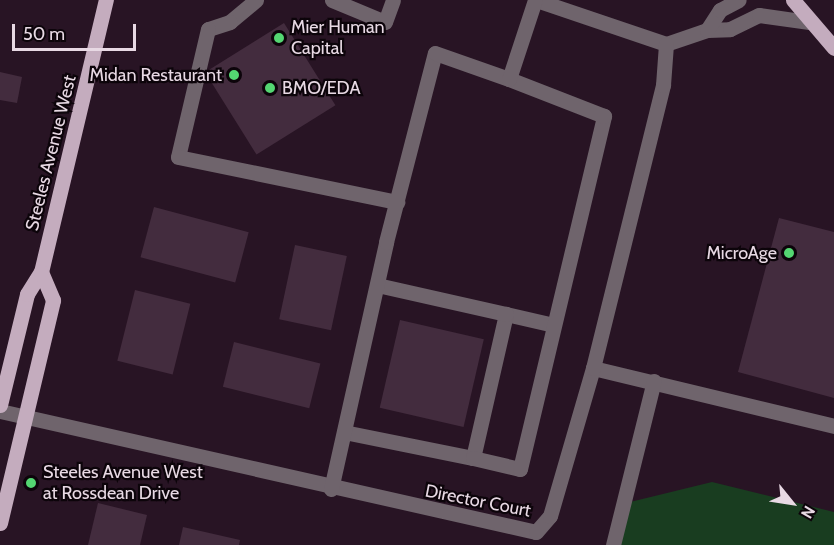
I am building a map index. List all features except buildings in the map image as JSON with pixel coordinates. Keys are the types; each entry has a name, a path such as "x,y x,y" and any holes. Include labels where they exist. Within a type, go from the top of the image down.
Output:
{"main road":[{"path":"793,0 808,22 834,48"},
{"name":"Steeles Avenue West","path":"0,405 27,294 41,272 110,3"},
{"path":"0,523 23,416 53,300 41,272"}],"street":[{"path":"256,0 231,22 208,29 178,157 397,202"},
{"path":"332,0 385,22 393,0"},
{"path":"509,79 536,0 666,44 707,30 730,29 759,15 808,22"},
{"path":"707,30 720,10 739,0"},
{"name":"Director Court","path":"0,411 537,539 550,516 593,368 663,85 666,44"},
{"path":"331,489 376,285 435,53 604,116 520,469 344,432"},
{"path":"376,285 554,325"},
{"path":"473,458 506,314"},
{"path":"593,368 834,426"},
{"path":"613,545 654,381"}],"green space":[{"path":"712,482 834,512 834,545 613,545 622,504"}],"place":[{"name":"Mier Human Capital","path":"279,38"},
{"name":"Midan Restaurant","path":"234,75"},
{"name":"BMO/EDA","path":"270,88"},
{"name":"MicroAge","path":"789,253"},
{"name":"Steeles Avenue West at Rossdean Drive","path":"31,483"}]}
